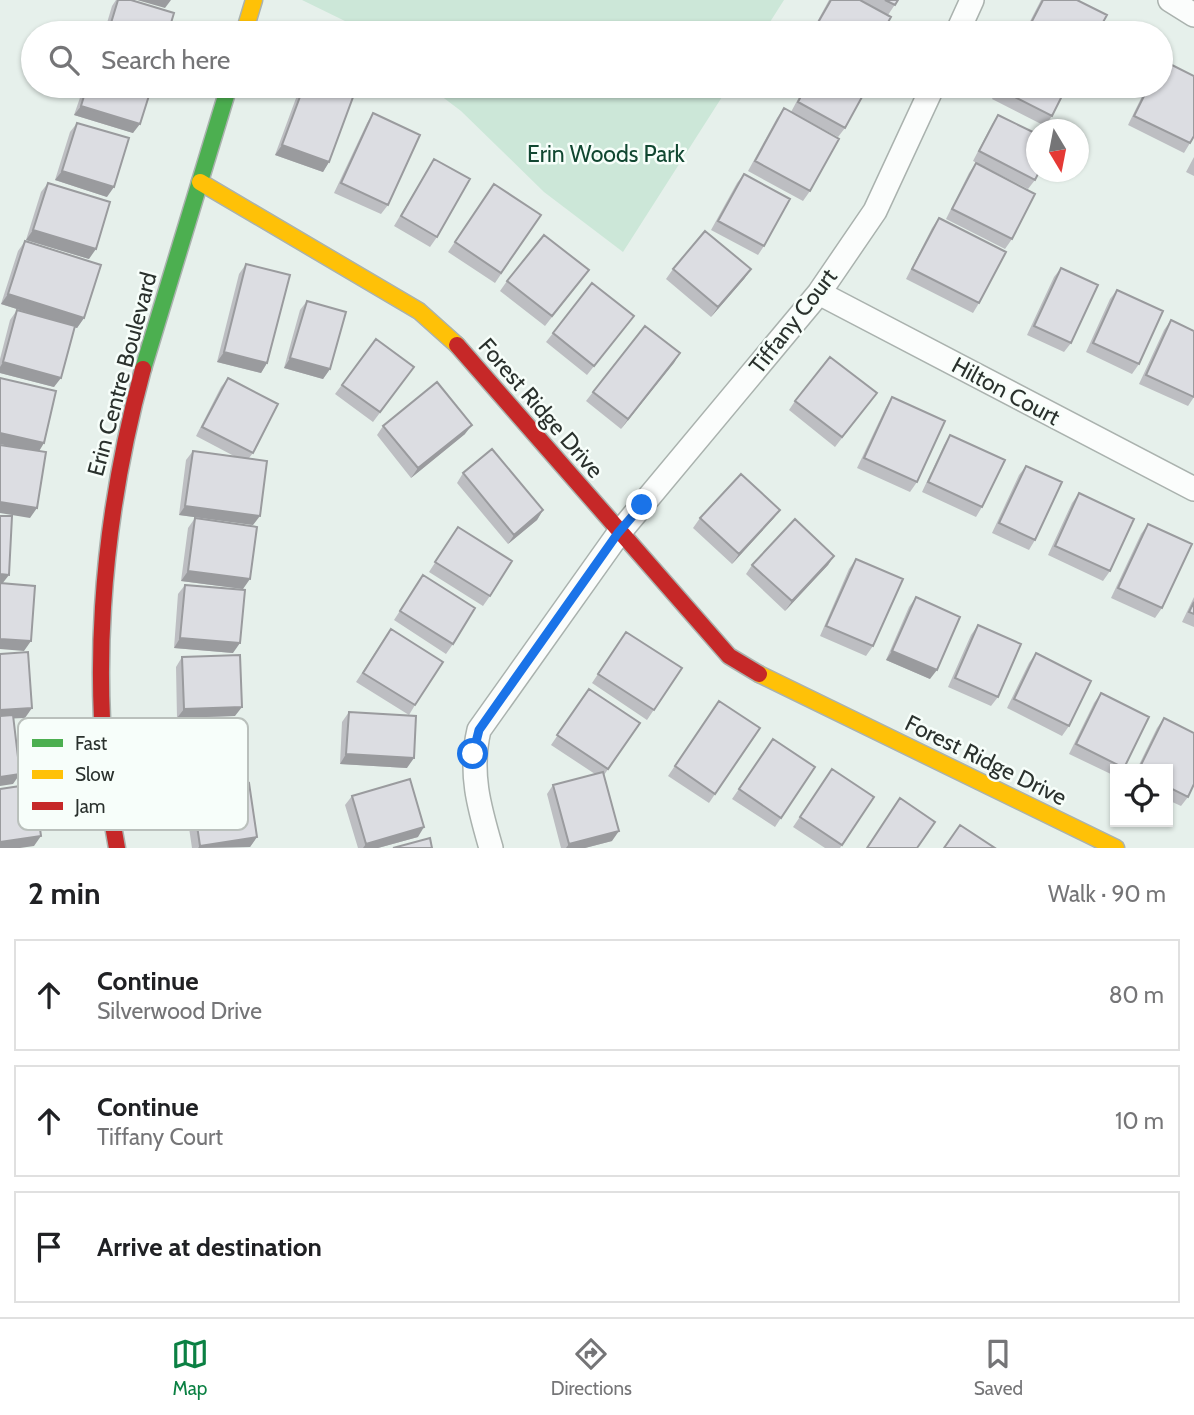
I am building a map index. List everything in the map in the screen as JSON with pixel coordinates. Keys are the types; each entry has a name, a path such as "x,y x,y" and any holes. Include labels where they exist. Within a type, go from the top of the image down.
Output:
{"street":[{"path":"248,21 254,0"},
{"path":"962,21 972,0"},
{"path":"1170,0 1194,15"},
{"name":"Erin Centre Boulevard","path":"102,718 103,625 113,497 138,385 225,98"},
{"name":"Tiffany Court","path":"491,848 473,778 473,754 479,730 618,533 819,293 875,211 927,98"},
{"name":"Forest Ridge Drive","path":"200,182 419,311 454,342 618,533 729,656 755,672 1116,848"},
{"name":"Hilton Court","path":"819,293 1194,489"},
{"name":"Erin Centre Boulevard","path":"113,830 117,848"}],"green space":[{"path":"302,0 784,0 771,21 345,21"},
{"name":"Erin Woods Park","path":"444,98 721,98 623,252 544,192 461,111"}],"building":[{"path":"118,0 131,0 174,13 172,21 112,21"},
{"path":"831,0 860,0 891,17 889,21 819,21"},
{"path":"885,0 898,0 895,5"},
{"path":"1043,0 1077,0 1107,15 1104,21 1032,21"},
{"path":"1173,66 1194,76 1194,136 1190,143 1134,116 1143,98 1173,98"},
{"path":"83,98 148,98 140,124 81,106"},
{"path":"300,98 353,98 329,162 282,145"},
{"path":"800,98 861,98 845,128 798,102"},
{"path":"1017,98 1061,98 1052,116"},
{"path":"784,108 839,139 810,191 755,161"},
{"path":"373,113 420,135 388,205 341,183"},
{"path":"998,115 1026,129 1026,175 979,151"},
{"path":"77,123 129,138 114,187 62,171"},
{"path":"434,159 470,179 437,237 401,216"},
{"path":"976,163 1035,194 1012,239 952,209"},
{"path":"744,174 790,199 764,246 718,221"},
{"path":"48,183 110,202 96,249 33,230"},
{"path":"494,184 541,215 501,273 455,242"},
{"path":"939,218 1006,252 979,303 912,269"},
{"path":"705,231 751,269 718,307 673,269"},
{"path":"544,235 589,270 552,316 507,281"},
{"path":"25,241 101,265 84,318 8,294"},
{"path":"246,264 290,275 267,363 224,352"},
{"path":"1061,268 1098,285 1071,343 1034,326"},
{"path":"592,283 634,316 594,366 553,333"},
{"path":"1117,290 1163,311 1139,364 1093,343"},
{"path":"307,301 346,312 330,369 290,358"},
{"path":"17,310 75,326 61,378 3,362"},
{"path":"1171,320 1194,331 1194,397 1146,375"},
{"path":"645,326 680,353 628,419 593,392"},
{"path":"376,339 414,367 380,412 342,385"},
{"path":"830,357 877,393 842,437 795,401"},
{"path":"0,378 56,391 44,443 0,433"},
{"path":"228,378 278,404 253,453 202,427"},
{"path":"437,382 472,425 418,468 383,426"},
{"path":"892,397 945,421 917,482 864,458"},
{"path":"950,435 1005,460 982,507 928,482"},
{"path":"0,445 46,452 37,508 0,502"},
{"path":"492,449 543,510 514,535 463,473"},
{"path":"193,451 267,461 260,516 185,506"},
{"path":"1026,466 1062,482 1035,540 999,523"},
{"path":"741,474 780,510 739,554 700,518"},
{"path":"1079,493 1134,519 1110,571 1055,546"},
{"path":"0,516 12,516 9,575 0,574"},
{"path":"195,518 257,527 250,579 188,571"},
{"path":"795,519 834,556 792,601 752,565"},
{"path":"1148,524 1192,544 1162,608 1118,588"},
{"path":"458,527 512,561 490,596 435,562"},
{"path":"856,559 903,579 873,646 826,626"},
{"path":"423,575 475,608 453,644 400,611"},
{"path":"0,583 35,586 31,641 0,639"},
{"path":"185,585 245,590 240,643 180,638"},
{"path":"916,597 960,617 937,670 892,651"},
{"path":"978,625 1021,644 998,697 955,678"},
{"path":"391,629 443,662 415,705 363,673"},
{"path":"626,632 682,668 654,710 598,674"},
{"path":"28,652 32,708 0,710 0,654"},
{"path":"1036,653 1091,681 1069,726 1014,699"},
{"path":"240,655 242,707 184,709 182,657"},
{"path":"589,689 640,723 608,769 557,735"},
{"path":"1101,693 1149,717 1126,764 1116,764 1076,744"},
{"path":"719,701 760,728 715,794 675,766"},
{"path":"349,712 416,716 414,758 346,754"},
{"path":"13,715 18,774 0,777 0,716"},
{"path":"1164,718 1194,733 1194,784 1188,797 1173,790 1173,764 1141,764"},
{"path":"773,739 815,767 781,818 739,789"},
{"path":"832,769 874,797 842,845 800,817"},
{"path":"603,772 619,831 569,844 553,785"},
{"path":"410,779 424,827 366,844 352,796"},
{"path":"248,783 257,837 200,846 198,830 248,830"},
{"path":"18,786 18,830 40,830 41,836 0,842 0,789"},
{"path":"900,798 935,822 917,848 867,848"},
{"path":"960,825 995,848 944,848"},
{"path":"430,838 432,848 393,848"}],"traffic: fast":[{"path":"143,369 225,98"}],"traffic: slow":[{"path":"248,21 254,0"},
{"path":"200,182 419,311 457,345"},
{"path":"759,674 1116,848"}],"traffic: jam":[{"path":"457,345 729,656 759,674"},
{"path":"103,718 101,668 108,547 117,487 143,369"},
{"path":"114,830 117,848"}],"route":[{"path":"473,754 479,730 618,533 642,505"}]}
